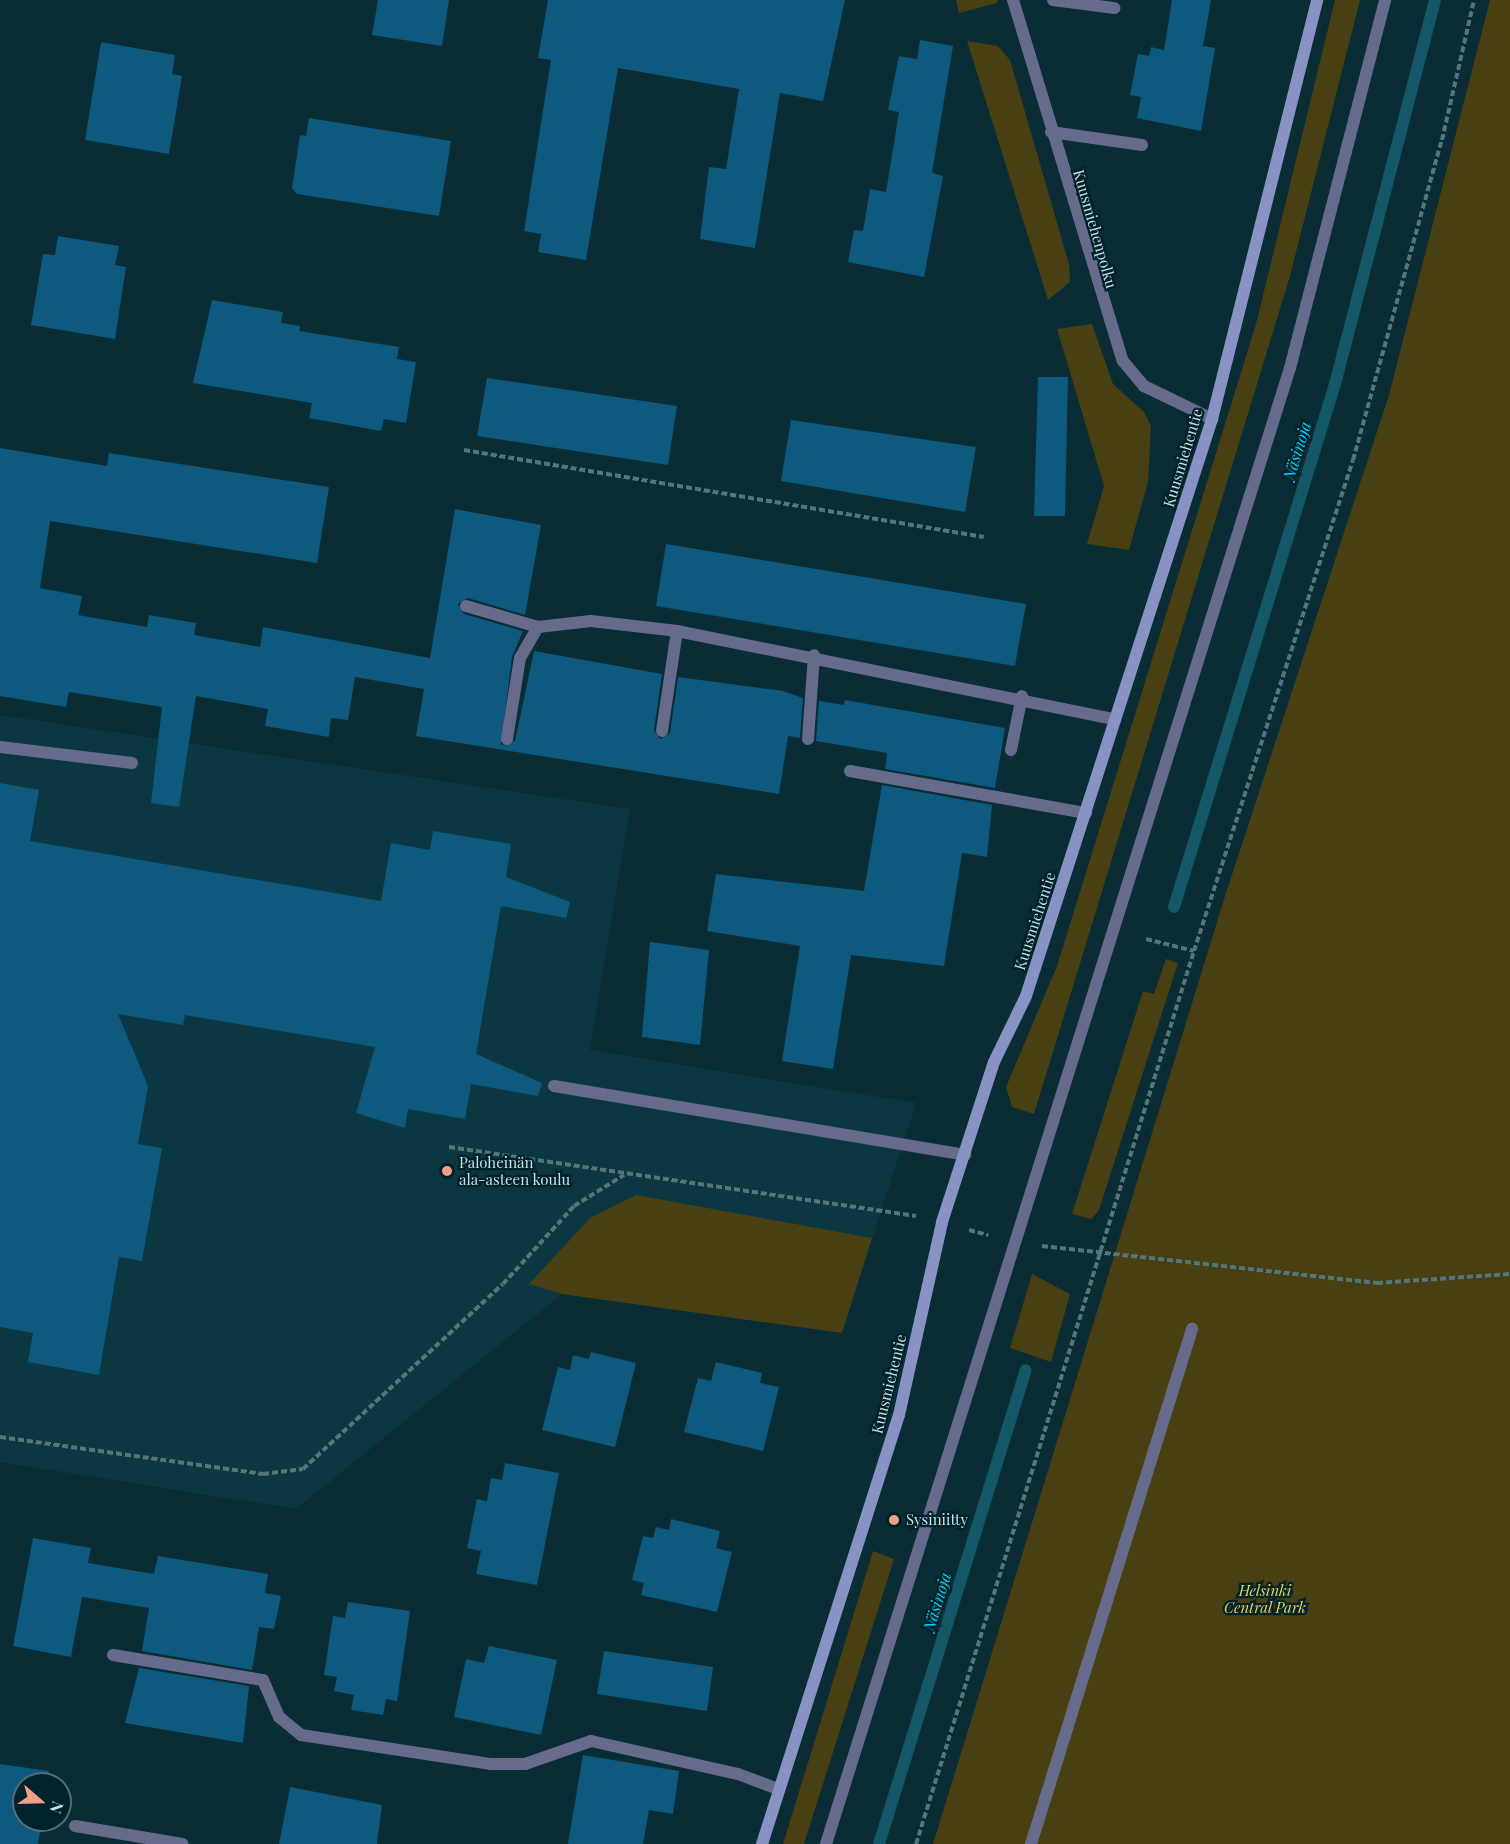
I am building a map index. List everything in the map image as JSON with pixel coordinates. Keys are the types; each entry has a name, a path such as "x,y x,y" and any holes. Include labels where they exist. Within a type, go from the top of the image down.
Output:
{"main road":[{"name":"Kuusmiehentie","path":"762,1844 899,1415 942,1222 994,1062 1026,996 1212,419 1317,0"}],"street":[{"name":"Kuusmiehenpolku","path":"1013,0 1051,132 1124,361 1144,386 1212,419"},
{"path":"1053,0 1114,8"},
{"path":"826,1844 1290,368 1385,0"},
{"path":"1051,132 1142,145"},
{"path":"466,606 538,627 591,621 678,631 1022,696 1115,719"},
{"path":"507,739 520,658 538,627"},
{"path":"663,731 678,631"},
{"path":"808,739 814,655"},
{"path":"1011,750 1022,696"},
{"path":"0,747 132,763"},
{"path":"850,771 1086,813"},
{"path":"554,1086 965,1155"},
{"path":"1030,1844 1192,1329"},
{"path":"113,1655 263,1680 279,1717 301,1735 490,1764 525,1764 591,1741 738,1774 778,1789"},
{"path":"75,1826 183,1844"}],"path":[{"path":"916,1844 1194,951 1353,460 1442,140 1474,0"},
{"path":"464,450 984,537"},
{"path":"1146,939 1194,951"},
{"path":"449,1147 624,1175 888,1210"},
{"path":"0,1437 252,1472 303,1469 340,1440 503,1284 574,1206 624,1175"},
{"path":"1101,1249 1377,1283 1510,1274"}],"shaded area":[{"name":"Paloheinän ala-asteen koulu","path":"0,715 630,809 590,1050 916,1103 842,1333 562,1294 296,1509 0,1462"}],"green space":[{"path":"956,0 997,0 997,3 959,13"},
{"path":"1335,0 1360,0 1290,276 1034,1114 1012,1107 1006,1087 1057,966 1256,324"},
{"name":"Helsinki Central Park","path":"1490,0 1510,0 1510,1844 933,1844 1225,896 1389,395"},
{"path":"967,41 998,46 1010,60 1069,264 1070,282 1048,300"},
{"path":"1092,324 1113,384 1144,412 1151,426 1148,482 1129,550 1087,544 1104,486 1057,329"},
{"path":"1166,959 1178,963 1099,1210 1091,1219 1072,1214 1143,991 1154,994"},
{"path":"636,1195 872,1238 842,1333 562,1294 529,1284 590,1218"},
{"path":"1032,1274 1070,1294 1051,1362 1010,1348"},
{"path":"873,1551 894,1559 804,1844 783,1844"}],"building":[{"path":"378,0 449,0 442,46 372,35"},
{"path":"548,0 845,0 823,101 780,93 755,248 700,239 709,167 726,169 739,89 618,68 586,260 538,252 541,234 524,231 551,60 538,58"},
{"path":"1172,0 1211,0 1203,46 1215,48 1201,131 1137,118 1141,97 1130,95 1138,54 1149,56 1151,47 1164,50"},
{"path":"920,40 953,46 932,173 943,176 924,277 848,262 854,230 863,231 870,189 886,192 899,112 888,110 899,56 917,59"},
{"path":"101,42 175,55 172,74 182,76 169,154 85,140"},
{"path":"309,118 451,141 439,216 297,194 292,188 300,135 306,136"},
{"path":"58,236 119,246 115,265 126,267 115,339 31,325 43,254 55,255"},
{"path":"212,300 283,312 281,323 300,326 299,331 399,347 397,359 416,362 406,423 384,419 381,431 309,418 312,403 193,383"},
{"path":"1038,377 1068,377 1065,516 1034,516"},
{"path":"487,378 677,406 668,465 477,436"},
{"path":"791,420 976,447 965,512 781,481"},
{"path":"0,448 107,466 109,453 329,487 317,563 50,521 40,588 82,596 78,615 147,627 149,615 196,623 194,635 260,647 263,627 430,658 455,509 541,525 525,615 468,598 458,604 464,614 523,631 512,657 501,745 515,741 534,651 662,674 654,730 660,739 670,733 678,677 783,691 803,698 800,738 788,736 779,794 416,736 424,689 355,677 348,720 331,718 329,737 265,726 268,709 196,696 179,807 151,803 162,707 69,692 66,707 0,696"},
{"path":"666,544 1026,604 1015,666 656,606"},
{"path":"845,700 1005,728 995,788 885,769 887,753 816,741 819,701 844,705"},
{"path":"0,783 39,790 30,841 381,901 391,843 430,850 433,831 511,844 506,877 570,902 566,918 501,906 476,1054 542,1083 538,1096 471,1084 465,1119 408,1109 405,1128 356,1113 375,1047 185,1015 183,1025 118,1014 148,1086 138,1144 162,1148 142,1261 119,1257 99,1375 28,1362 33,1333 0,1327"},
{"path":"882,785 992,805 987,857 962,853 944,966 851,955 833,1069 782,1061 800,946 707,931 716,874 864,891"},
{"path":"650,942 709,950 700,1045 642,1037"},
{"path":"591,1352 636,1363 615,1447 542,1430 558,1367 570,1370 573,1355 589,1359"},
{"path":"716,1362 762,1373 760,1383 779,1387 763,1451 684,1432 698,1378 711,1381"},
{"path":"505,1463 559,1473 537,1585 476,1574 481,1551 467,1548 477,1499 487,1501 491,1478 502,1480"},
{"path":"671,1519 720,1531 716,1548 732,1552 717,1612 641,1595 644,1583 632,1580 643,1536 653,1538 656,1527 669,1530"},
{"path":"33,1538 91,1548 88,1563 154,1574 158,1556 268,1574 265,1593 281,1596 274,1629 259,1627 252,1670 142,1651 149,1608 82,1597 71,1657 13,1646"},
{"path":"348,1602 410,1611 397,1701 386,1699 383,1715 351,1710 354,1695 334,1691 337,1677 324,1675 333,1616 345,1618"},
{"path":"489,1646 557,1660 541,1735 454,1717 466,1659 484,1663"},
{"path":"604,1651 713,1667 707,1711 597,1694"},
{"path":"139,1668 249,1686 243,1743 125,1723"},
{"path":"583,1755 679,1771 673,1814 649,1810 643,1844 568,1844"},
{"path":"0,1764 49,1771 12,1772 12,1832 40,1832 38,1844 0,1844"},
{"path":"290,1787 382,1805 377,1844 279,1844"}],"waterway":[{"name":"Näsinoja","path":"1174,907 1335,384 1435,0"},
{"name":"Näsinoja","path":"879,1844 1026,1370"}],"place":[{"name":"Paloheinän ala-asteen koulu","path":"447,1171"},
{"name":"Sysiniitty","path":"894,1520"}]}
